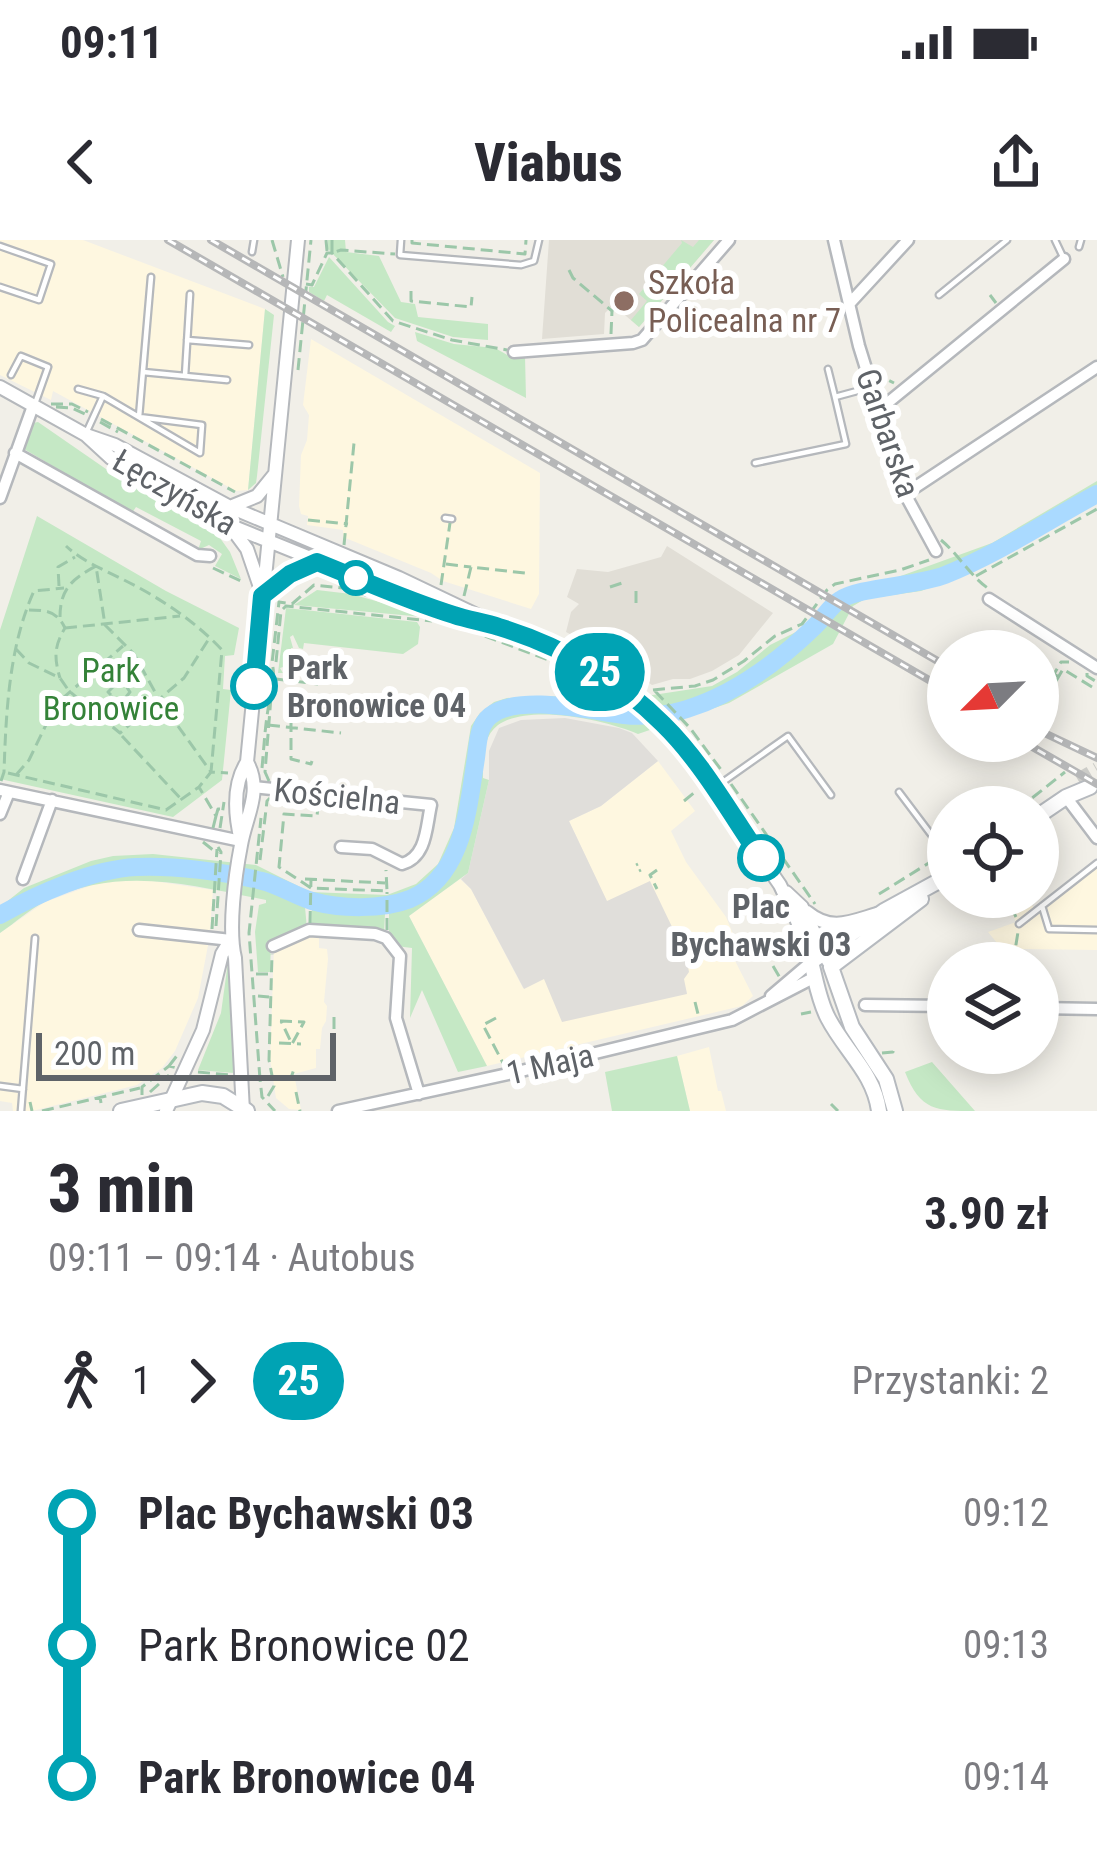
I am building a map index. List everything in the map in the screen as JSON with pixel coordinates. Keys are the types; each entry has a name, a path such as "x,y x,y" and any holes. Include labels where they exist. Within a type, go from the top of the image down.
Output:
{"main road":[{"path":"1059,801 1078,780"},
{"path":"879,1111 868,1075 829,1020 817,963 884,911 927,887"},
{"path":"895,1111 886,1078 852,1027 831,968 927,893"},
{"path":"121,1111 169,1105 196,1093 214,1094 244,1110"}],"street":[{"path":"244,1110 230,940 241,842 236,817 240,773 247,762 298,240"},
{"path":"514,352 642,340 729,240"},
{"name":"Garbarska","path":"834,240 905,494 934,555"},
{"path":"850,303 908,240"},
{"path":"878,407 1064,259"},
{"path":"905,494 1097,367"},
{"name":"Łęczyńska","path":"0,387 230,507 434,595"},
{"path":"0,498 33,406"},
{"name":"Łęczyńska","path":"86,435 111,458 229,525 317,562 434,595"},
{"path":"15,453 211,562"},
{"path":"230,507 257,496 275,474"},
{"path":"229,525 247,549 262,596"},
{"path":"262,596 290,574 317,562"},
{"path":"434,595 447,613 496,626"},
{"path":"434,595 579,660 626,690 667,728 780,885 817,963 831,968"},
{"path":"989,599 1092,672"},
{"path":"241,842 264,792 247,762"},
{"path":"0,814 3,788 211,831 241,842"},
{"name":"Kościelna","path":"264,792 430,805 421,851 413,861 403,864 372,849 341,847"},
{"path":"1066,796 1097,838"},
{"path":"23,880 52,800"},
{"path":"780,885 817,920 833,925 884,911"},
{"path":"802,907 817,963"},
{"path":"140,930 230,940"},
{"path":"273,946 309,930 386,938 400,956 396,1018 419,1094"},
{"path":"169,1105 203,1030 222,954 230,940"},
{"name":"1 Maja","path":"338,1111 704,1028 744,1015 817,963"},
{"path":"865,1005 927,1006"},
{"path":"1059,1009 1097,1010"}],"lane":[{"path":"252,252 254,240"},
{"path":"399,240 400,255 521,265 536,258 539,240"},
{"path":"939,295 1007,240"},
{"path":"1055,240 1064,259"},
{"path":"0,246 51,264 39,300 0,286"},
{"path":"139,417 151,277"},
{"path":"185,376 190,294"},
{"path":"187,340 249,346"},
{"path":"11,375 21,356 48,367 33,406"},
{"path":"755,463 846,444 828,369"},
{"path":"143,372 227,380"},
{"path":"835,397 872,388"},
{"path":"78,389 103,396 200,453 202,425 139,417"},
{"path":"86,435 103,396"},
{"path":"713,789 788,736 831,796"},
{"path":"899,792 927,829"},
{"path":"1059,893 1097,863"},
{"path":"1019,924 1027,918"},
{"path":"1046,918 1049,929 1097,930"},
{"path":"26,1108 23,1089 35,938"},
{"path":"0,1086 23,1089"}],"path":[{"path":"272,240 283,277"},
{"path":"298,370 311,240"},
{"path":"306,284 312,285 330,253 329,240"},
{"path":"330,253 395,254 399,240"},
{"path":"412,240 525,254 526,240"},
{"path":"461,248 462,240"},
{"path":"330,253 393,321 452,340 514,352"},
{"path":"569,270 614,309 611,336"},
{"path":"411,291 411,302 471,307 472,297"},
{"path":"989,295 995,301"},
{"path":"872,363 897,386"},
{"path":"50,404 92,416 235,493 248,491"},
{"path":"92,416 118,432"},
{"path":"345,543 355,443"},
{"path":"955,552 974,577 1097,509"},
{"path":"308,520 348,524"},
{"path":"434,595 445,564 449,520"},
{"path":"4,772 166,810 199,787 211,772 222,650 182,616 66,547"},
{"path":"818,908 690,728 653,690 713,680 775,636 802,624 835,584 910,568 934,555"},
{"path":"65,628 60,617 63,588 58,567 76,556"},
{"path":"211,562 245,583"},
{"path":"445,564 525,573"},
{"path":"3,788 6,717 16,649 34,591 63,588 96,566"},
{"path":"96,566 104,625 134,654 160,701 211,772 230,774"},
{"path":"464,596 471,567"},
{"path":"610,587 625,582"},
{"path":"258,860 279,602 292,604 314,584 385,601"},
{"path":"636,591 637,607"},
{"path":"272,692 281,611 286,606 441,622 447,613"},
{"path":"27,610 46,610 60,617"},
{"path":"65,628 182,616"},
{"path":"65,628 54,656 60,678 182,800"},
{"path":"470,629 559,664 611,700"},
{"path":"119,733 184,678 210,637"},
{"path":"16,775 29,760 56,704 124,645"},
{"path":"16,649 29,663 60,678"},
{"path":"92,673 86,666 97,654 105,662"},
{"path":"1092,672 1066,661 1054,674 1057,679 1063,669 1097,690"},
{"path":"98,668 113,687"},
{"path":"126,686 143,670"},
{"path":"1077,678 1080,672 1092,672"},
{"path":"1092,672 1097,682"},
{"path":"275,679 318,684"},
{"path":"119,681 130,692 117,702 108,692 113,687 119,681"},
{"path":"95,712 112,697"},
{"path":"125,698 140,717"},
{"path":"271,725 288,720 291,759 311,761"},
{"path":"271,725 341,733"},
{"path":"1059,788 1078,780"},
{"path":"199,787 216,816"},
{"path":"264,792 272,796 267,801 249,933 262,1097 275,1111"},
{"path":"684,801 695,792"},
{"path":"219,855 204,844 225,810 226,798 231,799"},
{"path":"372,811 320,805 317,816 284,814 280,867 311,890 387,893"},
{"path":"211,831 218,808 225,810"},
{"path":"212,937 217,845"},
{"path":"385,856 386,938"},
{"path":"879,894 927,864"},
{"path":"656,870 650,874 657,889"},
{"path":"300,879 387,883"},
{"path":"310,918 311,879"},
{"path":"340,880 340,890"},
{"path":"364,882 364,891"},
{"path":"1016,918 1016,942"},
{"path":"268,1096 275,1081 266,1060 273,946"},
{"path":"772,967 781,980"},
{"path":"256,974 272,974"},
{"path":"257,996 271,997"},
{"path":"695,1002 699,1019"},
{"path":"801,1014 811,1012"},
{"path":"334,1016 334,1030"},
{"path":"496,1018 483,1025 504,1066"},
{"path":"259,1021 271,1021"},
{"path":"280,1021 304,1022 292,1043 280,1021"},
{"path":"261,1042 270,1042"},
{"path":"279,1043 302,1044"},
{"path":"880,1053 893,1052 893,1047"},
{"path":"43,1111 149,1086 181,1051"},
{"path":"170,1066 180,1069"},
{"path":"290,1078 294,1069"},
{"path":"263,1072 271,1071"},
{"path":"197,1072 234,1076"},
{"path":"245,1077 260,1078"},
{"path":"142,1087 142,1100"},
{"path":"296,1091 300,1111"},
{"path":"831,1104 838,1111"}],"shaded area":[{"path":"0,240 83,240 265,309 248,490 236,491 53,391 51,400 0,375"},
{"path":"549,240 714,240 639,327 613,305 605,313 604,334 542,339"},
{"path":"311,339 540,473 539,594 531,609 443,581 343,537 343,530 307,525 308,516 301,514 299,506"},
{"path":"667,546 773,613 739,655 690,679 652,685 614,657 566,632 571,612 579,604 567,597 577,569 608,572 661,557"},
{"path":"565,718 632,733 658,761 601,806 569,821 607,901 650,881 689,972 684,979 687,994 562,1022 544,979 524,989 471,889 461,879 468,873 489,780 489,751 499,728 521,720"},
{"path":"658,761 695,811 671,831 686,862 726,917 736,941 729,949 753,996 742,1006 487,1066 409,916 460,879 471,889 523,988 544,978 555,999 687,993 650,882 607,902 569,821 601,806"},
{"path":"1097,860 1097,950 1059,949 1059,942 996,942 988,932 1016,922 1014,918 1059,918 1059,889"},
{"path":"140,879 213,890 198,998 175,1051 162,1068 137,1085 32,1111 13,1111 12,1103 0,1101 0,933 45,902 101,882"},
{"path":"319,934 319,948 327,949 328,959 326,1021 320,1049 316,1049 316,1068 294,1074 301,1110 289,1109 276,1098 270,1059 274,947"},
{"path":"709,1047 726,1111 690,1111 677,1056"}],"green space":[{"path":"328,240 345,240 346,252 379,256 401,302 415,304 418,317 488,324 488,340 453,337 395,318 328,249"},
{"path":"681,240 693,247 699,240 714,240 639,327 631,320 647,301 639,294"},
{"path":"329,257 395,326 391,332 327,295 324,301 309,292"},
{"path":"265,309 274,315 256,483 248,490"},
{"path":"415,332 454,344 495,348 511,357 525,356 526,398 417,341"},
{"path":"33,423 106,469 215,531 241,579 215,566 222,554 209,545 198,550 201,541 136,507 132,513 24,449"},
{"path":"1097,481 1097,502 998,559 921,591 865,599 853,606 833,644 729,703 638,734 588,719 547,714 512,718 498,725 484,749 483,778 489,780 468,873 409,916 487,1066 458,1072 422,990 410,1018 412,948 396,946 389,936 389,913 385,914 384,933 311,927 312,908 305,907 307,929 271,942 270,972 258,972 255,932 259,905 266,900 182,884 128,881 74,890 40,904 0,933 0,907 24,888 113,856 153,854 256,865 310,892 387,895 416,884 438,864 454,828 471,726 494,702 550,696 607,702 712,686 770,645 802,629 851,587 898,577 992,543"},
{"name":"Park Bronowice","path":"37,516 239,628 234,655 225,656 223,689 231,690 222,780 173,817 0,779 0,630"},
{"path":"317,590 351,594 423,617 294,605"},
{"path":"286,608 417,622 418,644 403,654 304,643 303,649 293,635 289,665 278,673"},
{"path":"228,962 234,1073 198,1070 221,1013"},
{"path":"677,1056 690,1111 612,1111 605,1072"},
{"path":"927,1064 927,1074 943,1074 975,1111 931,1106 917,1095 905,1072"}],"waterway":[{"path":"0,915 66,884 136,867 247,878 335,906 374,907 410,899 428,888 453,857 466,818 479,735 490,716 502,709 536,705 647,716 705,703 771,664 840,600 945,575 1097,494"}],"tunnel":[{"path":"1078,780 1097,769"}],"railway":[{"path":"168,240 927,679"},
{"path":"211,240 927,655"},
{"path":"1059,740 1097,758"},
{"path":"1059,762 1097,784"}],"bus line":[{"name":"25","path":"254,686 262,596 290,574 317,562 449,614 531,639 611,680 673,734 761,858"}],"place":[{"name":"Szkoła Policealna nr 7","path":"624,301"},
{"name":"Park Bronowice 04","path":"254,686"},
{"name":"Plac Bychawski 03","path":"761,858"}]}
